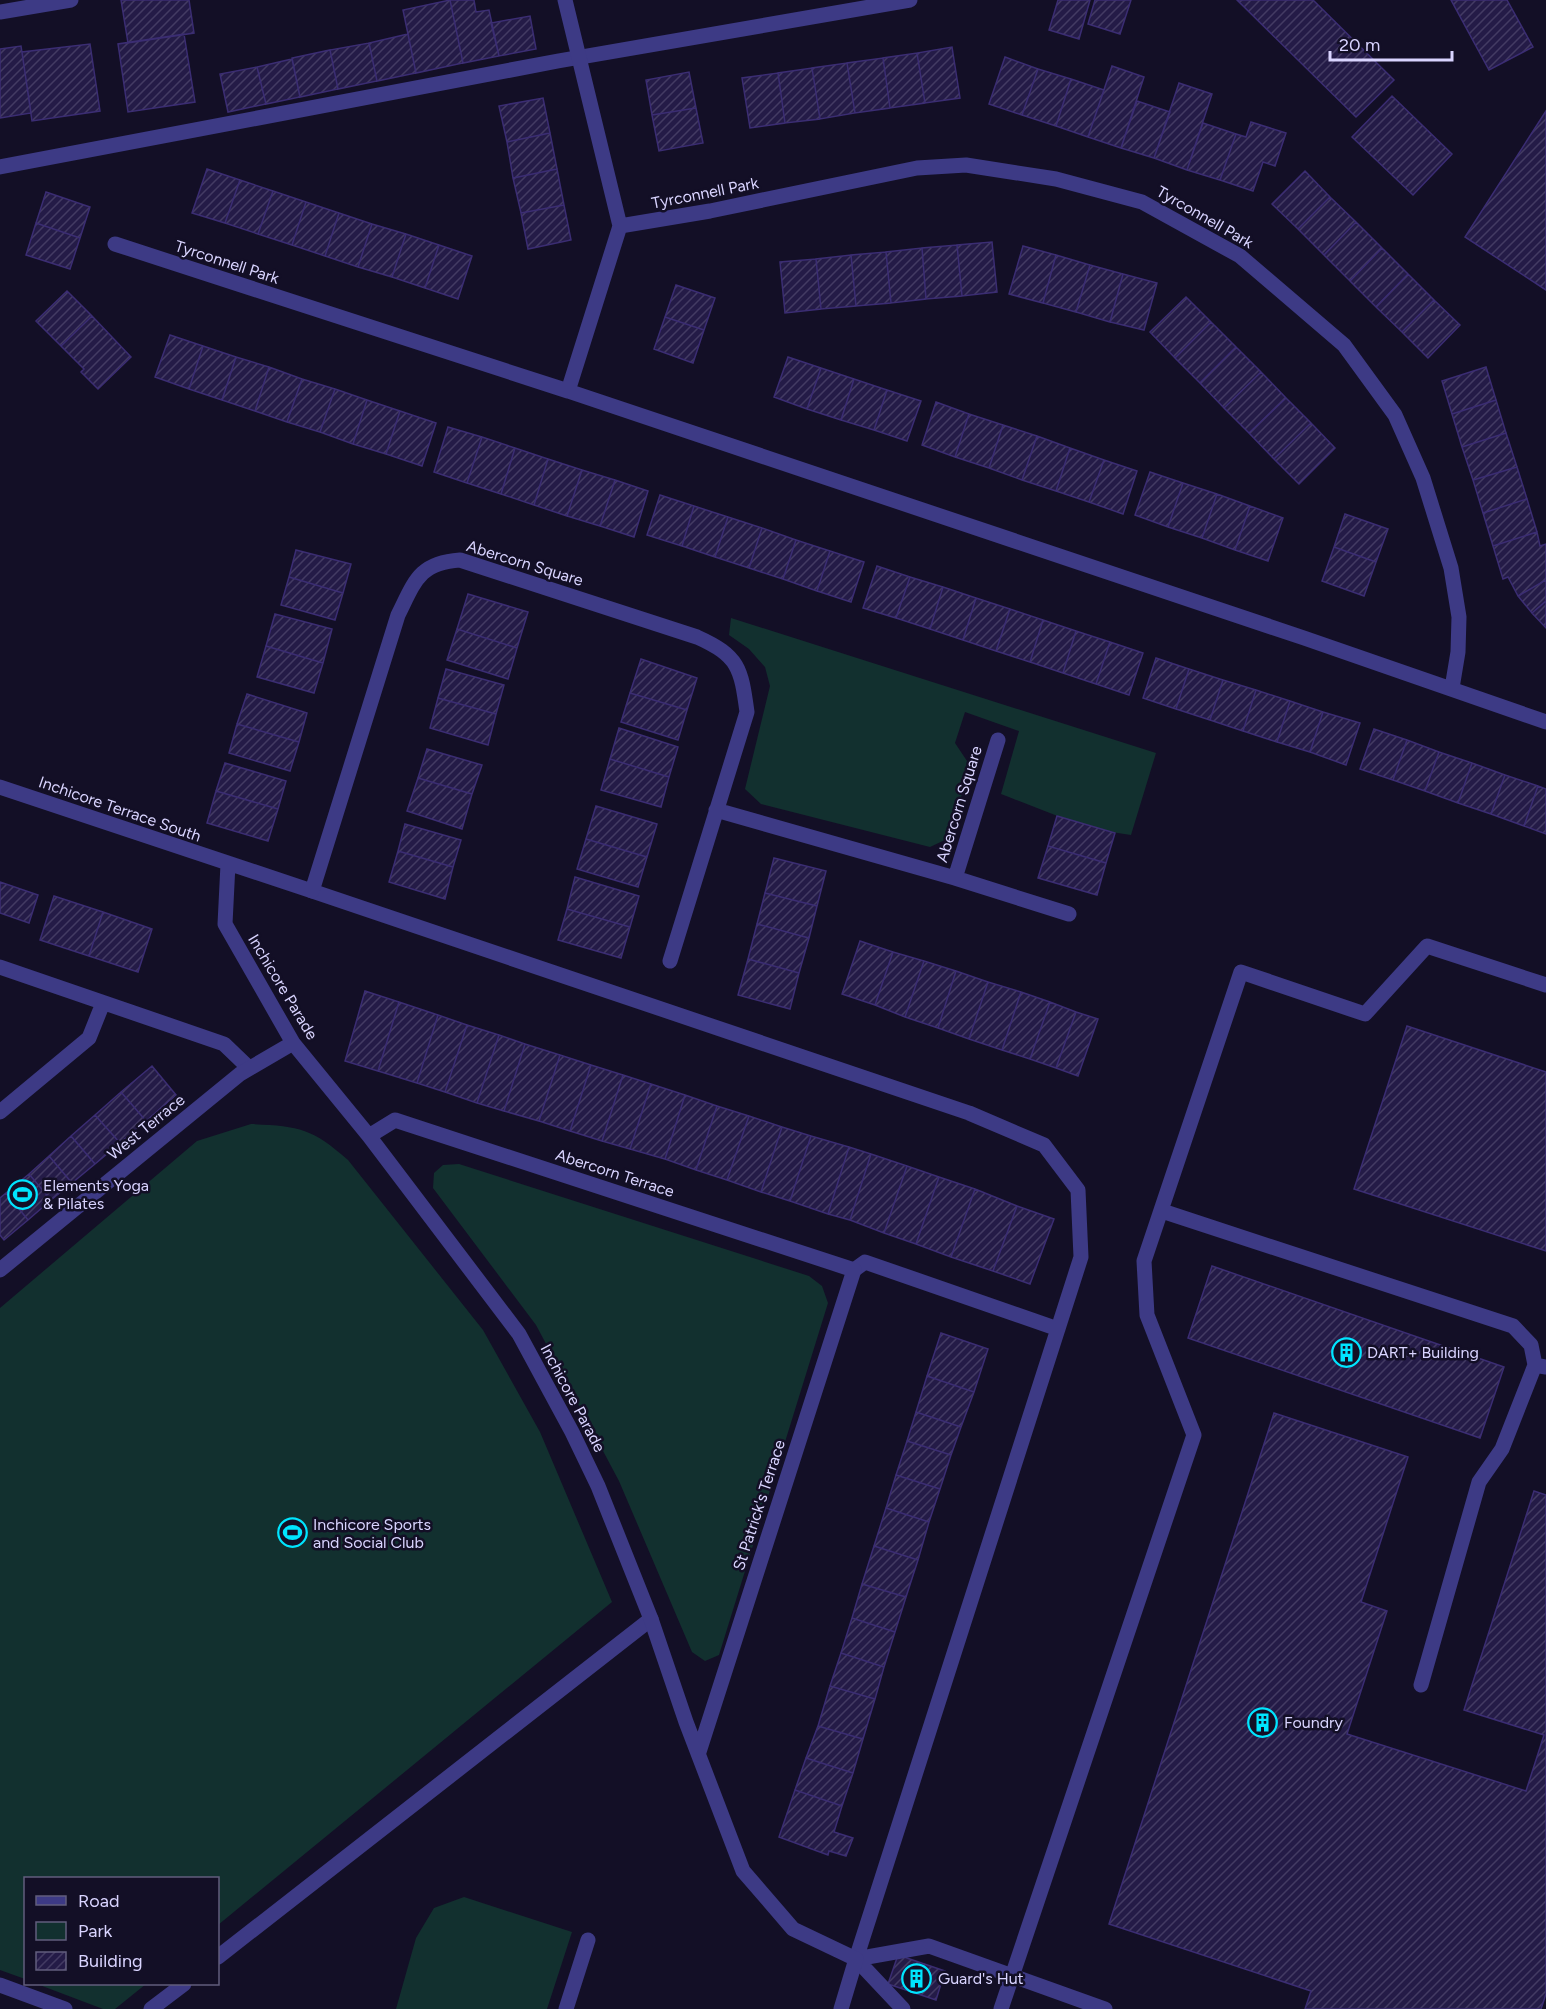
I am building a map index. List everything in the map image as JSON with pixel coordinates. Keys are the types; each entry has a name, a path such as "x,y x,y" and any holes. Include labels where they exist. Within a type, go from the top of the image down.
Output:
{"street":[{"path":"0,12 36,3 71,0"},
{"path":"565,0 620,226 568,390"},
{"path":"0,167 578,58 910,0"},
{"name":"Tyrconnell Park","path":"620,226 710,211 916,168 966,165 1056,179 1142,202 1240,256 1344,345 1395,415 1423,478 1451,568 1459,617 1458,652 1452,688"},
{"name":"Tyrconnell Park","path":"115,244 568,390 1452,688 1546,722"},
{"name":"Abercorn Square","path":"312,891 398,615 417,576 438,562 460,560 697,637 723,648 742,676 747,712 670,961"},
{"name":"Abercorn Square","path":"955,878 998,740"},
{"name":"Inchicore Terrace South","path":"0,787 228,864"},
{"name":"Abercorn Square","path":"716,810 955,878 1069,914"},
{"path":"228,864 969,1113 1044,1146 1078,1190 1082,1257 841,2009"},
{"name":"Inchicore Parade","path":"228,864 225,924 293,1043 369,1136 519,1334 598,1486 651,1619 743,1871 794,1929 856,1959"},
{"path":"1001,2009 1194,1435 1147,1315 1144,1261 1241,972 1365,1014 1427,946 1546,986"},
{"path":"0,968 225,1044 249,1068"},
{"path":"0,1112 89,1038 103,1003"},
{"name":"West Terrace","path":"0,1270 249,1068 293,1043"},
{"name":"Abercorn Terrace","path":"369,1136 395,1120 854,1270"},
{"path":"1162,1211 1513,1326 1531,1345 1541,1366 1502,1449 1479,1482 1421,1685"},
{"path":"854,1270 865,1262 1058,1329"},
{"name":"St Patrick's Terrace","path":"699,1752 854,1270"},
{"path":"219,1956 651,1619"},
{"path":"566,2009 588,1940"},
{"path":"856,1959 929,1946 1106,2009"},
{"path":"856,1959 903,2009"},
{"path":"0,1985 65,2009"},
{"path":"151,2009 181,1985"}],"green space":[{"path":"731,618 1156,753 1131,835 1081,824 1001,794 1019,731 965,712 955,743 971,767 947,839 930,847 761,804 745,789 770,686 765,667 749,649 729,635"},
{"name":"Inchicore Sports and Social Club","path":"251,1124 281,1126 314,1135 348,1160 483,1330 540,1432 612,1602 219,1924 219,1877 24,1877 24,1979 0,1970 0,1308 197,1141"},
{"path":"459,1164 809,1276 822,1286 828,1303 719,1655 705,1661 692,1652 619,1481 536,1325 433,1188 434,1173 443,1165"},
{"path":"464,1897 572,1932 547,2009 396,2009 416,1938 434,1908"},
{"path":"40,1985 145,1985 115,2009 103,2009"}],"building":[{"path":"121,0 189,0 194,33 128,43"},
{"path":"450,0 474,0 476,12 489,10 499,56 463,63"},
{"path":"450,0 463,63 416,73 403,10"},
{"path":"1058,0 1090,0 1079,39 1049,30"},
{"path":"1095,0 1131,0 1120,34 1088,24"},
{"path":"1237,0 1313,0 1394,80 1356,117"},
{"path":"1451,0 1507,0 1533,47 1489,70"},
{"path":"530,16 536,49 499,56 491,23"},
{"path":"184,34 195,102 128,112 118,44"},
{"path":"408,34 416,73 377,81 369,43"},
{"path":"369,43 377,81 338,89 330,50"},
{"path":"90,44 100,111 32,121 22,52"},
{"path":"21,46 31,113 0,118 0,49"},
{"path":"952,47 960,98 925,103 917,53"},
{"path":"330,50 338,89 300,97 292,58"},
{"path":"917,53 925,103 890,108 883,58"},
{"path":"1005,57 1038,69 1022,115 989,104"},
{"path":"883,58 890,108 855,113 847,63"},
{"path":"292,59 300,97 266,104 257,67"},
{"path":"847,63 855,113 820,119 812,68"},
{"path":"1112,66 1144,77 1121,148 1088,137"},
{"path":"257,67 266,104 228,112 220,74"},
{"path":"812,68 820,119 785,123 778,73"},
{"path":"1038,69 1071,79 1056,126 1022,115"},
{"path":"689,72 696,108 652,115 646,80"},
{"path":"778,73 785,123 750,128 742,78"},
{"path":"1071,79 1104,90 1088,137 1056,126"},
{"path":"1179,83 1212,94 1187,170 1154,158"},
{"path":"1392,96 1452,154 1413,195 1352,137"},
{"path":"543,98 550,133 507,142 499,106"},
{"path":"1137,101 1170,112 1154,158 1121,148"},
{"path":"696,108 703,143 659,151 652,115"},
{"path":"1546,111 1546,290 1465,237"},
{"path":"1251,122 1286,133 1275,166 1263,162 1253,191 1220,180 1236,134 1246,137"},
{"path":"1203,123 1236,134 1220,180 1187,170"},
{"path":"550,133 557,169 513,178 507,142"},
{"path":"207,169 240,180 225,223 192,213"},
{"path":"557,169 564,205 521,213 513,178"},
{"path":"1305,171 1330,197 1298,229 1272,204"},
{"path":"240,180 273,191 258,234 225,223"},
{"path":"273,191 306,202 292,245 258,234"},
{"path":"46,192 90,207 80,238 36,223"},
{"path":"1330,197 1356,222 1324,255 1298,229"},
{"path":"306,202 339,213 325,256 292,245"},
{"path":"564,205 571,240 528,249 521,213"},
{"path":"339,213 372,224 358,267 325,256"},
{"path":"1356,222 1382,248 1350,281 1324,255"},
{"path":"36,223 80,238 70,269 26,255"},
{"path":"372,224 406,234 392,277 358,267"},
{"path":"406,234 439,245 425,288 392,277"},
{"path":"992,242 997,292 962,296 957,245"},
{"path":"439,245 472,256 458,299 425,288"},
{"path":"957,245 962,296 926,299 922,248"},
{"path":"1023,246 1056,255 1043,303 1009,294"},
{"path":"922,248 926,299 891,303 886,252"},
{"path":"1382,248 1408,274 1376,307 1350,281"},
{"path":"886,252 891,303 856,306 851,255"},
{"path":"851,255 856,306 821,309 816,259"},
{"path":"1056,255 1090,265 1076,312 1043,303"},
{"path":"816,259 821,309 785,313 780,262"},
{"path":"1090,265 1123,274 1110,322 1076,312"},
{"path":"1123,274 1157,283 1144,330 1110,322"},
{"path":"1408,274 1434,300 1402,332 1376,307"},
{"path":"676,285 715,298 704,330 665,317"},
{"path":"67,291 92,316 61,346 36,321"},
{"path":"1186,297 1211,322 1175,358 1150,332"},
{"path":"1434,300 1460,325 1428,358 1402,332"},
{"path":"92,316 131,357 98,389 81,372 84,369 61,346"},
{"path":"665,317 704,330 693,363 654,349"},
{"path":"1211,322 1236,347 1200,383 1175,358"},
{"path":"170,335 203,346 189,389 155,377"},
{"path":"203,346 236,357 222,400 189,389"},
{"path":"1236,347 1261,372 1224,408 1200,383"},
{"path":"236,357 269,367 255,411 222,400"},
{"path":"788,357 821,368 807,409 774,397"},
{"path":"269,367 302,379 287,422 255,411"},
{"path":"1486,367 1496,400 1452,414 1442,381"},
{"path":"821,368 854,379 841,420 807,409"},
{"path":"1261,372 1286,398 1249,433 1224,408"},
{"path":"302,379 335,389 320,432 287,422"},
{"path":"854,379 887,390 874,430 841,420"},
{"path":"335,389 367,400 353,444 320,432"},
{"path":"887,390 921,401 907,441 874,430"},
{"path":"1286,398 1311,423 1274,459 1249,433"},
{"path":"367,400 400,411 386,454 353,444"},
{"path":"1496,400 1506,433 1462,447 1452,414"},
{"path":"936,402 969,414 955,457 922,445"},
{"path":"400,411 436,423 422,466 386,454"},
{"path":"969,414 1003,425 989,468 955,457"},
{"path":"1311,423 1335,448 1299,484 1274,459"},
{"path":"1003,425 1037,436 1022,480 989,468"},
{"path":"448,427 482,437 467,483 434,472"},
{"path":"1506,433 1517,467 1473,480 1462,447"},
{"path":"1037,436 1070,448 1056,491 1022,480"},
{"path":"482,437 515,448 501,494 467,483"},
{"path":"515,448 548,459 534,505 501,494"},
{"path":"1070,448 1104,460 1089,502 1056,491"},
{"path":"548,459 582,470 567,516 534,505"},
{"path":"1104,460 1137,471 1123,514 1089,502"},
{"path":"1517,467 1527,499 1483,513 1473,480"},
{"path":"582,470 615,480 600,526 567,516"},
{"path":"1150,472 1183,483 1168,527 1135,515"},
{"path":"615,480 648,491 634,537 600,526"},
{"path":"1183,483 1217,494 1202,538 1168,527"},
{"path":"1217,494 1250,506 1235,550 1202,538"},
{"path":"660,495 694,506 682,546 647,535"},
{"path":"1527,499 1537,532 1493,546 1483,513"},
{"path":"694,506 728,517 715,557 682,546"},
{"path":"1250,506 1283,518 1268,561 1235,550"},
{"path":"1345,514 1388,529 1376,562 1334,547"},
{"path":"728,517 762,528 749,568 715,557"},
{"path":"762,528 796,540 783,579 749,568"},
{"path":"1537,532 1540,546 1546,544 1546,580 1518,596 1508,577 1503,579 1493,546"},
{"path":"796,540 830,551 817,591 783,579"},
{"path":"1334,547 1376,562 1364,596 1322,581"},
{"path":"296,550 351,564 343,593 289,577"},
{"path":"830,551 864,562 851,602 817,591"},
{"path":"877,566 910,577 896,618 863,608"},
{"path":"289,577 343,593 335,620 281,605"},
{"path":"910,577 943,587 930,629 896,618"},
{"path":"1546,580 1546,601 1532,613 1518,596"},
{"path":"943,587 976,598 963,640 930,629"},
{"path":"468,594 528,612 517,648 457,629"},
{"path":"976,598 1010,609 996,651 963,640"},
{"path":"1546,601 1546,628 1532,613"},
{"path":"1010,609 1043,620 1030,662 996,651"},
{"path":"275,614 332,629 323,663 266,646"},
{"path":"1043,620 1076,631 1063,673 1030,662"},
{"path":"457,629 517,648 508,679 447,660"},
{"path":"1076,631 1110,642 1096,684 1063,673"},
{"path":"1110,642 1143,653 1129,695 1096,684"},
{"path":"266,646 323,663 314,693 257,677"},
{"path":"1156,658 1189,669 1176,709 1143,698"},
{"path":"641,659 697,678 687,710 630,693"},
{"path":"446,669 504,685 496,714 438,698"},
{"path":"1189,669 1223,680 1210,720 1176,709"},
{"path":"1223,680 1256,690 1243,731 1210,720"},
{"path":"1256,690 1290,701 1277,742 1243,731"},
{"path":"630,693 687,710 678,740 621,722"},
{"path":"247,694 307,713 299,742 237,724"},
{"path":"438,698 496,714 488,745 430,728"},
{"path":"1290,701 1323,712 1310,752 1277,742"},
{"path":"1323,712 1360,723 1346,765 1310,752"},
{"path":"237,724 299,742 290,771 229,753"},
{"path":"619,728 678,747 669,777 610,759"},
{"path":"1374,729 1407,740 1393,780 1360,769"},
{"path":"1407,740 1439,752 1425,791 1393,780"},
{"path":"427,749 482,765 472,794 418,778"},
{"path":"1439,752 1472,763 1458,803 1425,791"},
{"path":"610,759 669,777 661,807 601,790"},
{"path":"225,763 286,781 278,809 216,791"},
{"path":"1472,763 1505,775 1491,814 1458,803"},
{"path":"1505,775 1538,786 1524,826 1491,814"},
{"path":"418,778 472,794 462,829 407,811"},
{"path":"1538,786 1546,789 1546,834 1524,826"},
{"path":"216,791 278,809 268,841 207,823"},
{"path":"596,806 657,824 647,857 586,839"},
{"path":"1057,816 1115,833 1106,863 1048,846"},
{"path":"405,824 461,840 453,867 398,851"},
{"path":"586,839 647,857 638,887 577,869"},
{"path":"1048,846 1106,863 1097,895 1038,878"},
{"path":"398,851 453,867 445,899 389,882"},
{"path":"774,858 826,871 817,906 765,893"},
{"path":"575,877 639,896 630,927 567,909"},
{"path":"0,882 38,895 29,923 0,913"},
{"path":"765,893 817,906 809,938 757,924"},
{"path":"54,896 103,912 89,956 40,940"},
{"path":"567,909 630,927 621,958 558,940"},
{"path":"103,912 152,929 138,972 89,956"},
{"path":"757,924 809,938 799,973 748,959"},
{"path":"860,941 893,952 875,1005 842,994"},
{"path":"893,952 924,961 905,1017 875,1005"},
{"path":"748,959 799,973 790,1009 738,995"},
{"path":"924,961 956,971 938,1028 905,1017"},
{"path":"956,971 988,982 969,1039 938,1028"},
{"path":"988,982 1021,992 1002,1050 969,1039"},
{"path":"365,991 399,1002 378,1071 345,1061"},
{"path":"1021,992 1050,1002 1030,1059 1002,1050"},
{"path":"399,1002 438,1015 417,1083 378,1071"},
{"path":"1050,1002 1076,1012 1056,1068 1030,1059"},
{"path":"1076,1012 1098,1019 1078,1076 1056,1068"},
{"path":"438,1015 467,1025 445,1092 417,1083"},
{"path":"467,1025 499,1035 477,1103 445,1092"},
{"path":"1407,1026 1546,1072 1546,1251 1354,1189"},
{"path":"499,1035 525,1044 504,1111 477,1103"},
{"path":"525,1044 560,1055 539,1121 504,1111"},
{"path":"560,1055 591,1065 570,1131 539,1121"},
{"path":"591,1065 623,1075 602,1141 570,1131"},
{"path":"152,1066 176,1095 146,1121 121,1092"},
{"path":"623,1075 651,1084 630,1149 602,1141"},
{"path":"651,1084 685,1095 665,1159 630,1149"},
{"path":"121,1092 146,1121 120,1143 95,1115"},
{"path":"685,1095 717,1106 696,1170 665,1159"},
{"path":"717,1106 749,1116 727,1180 696,1170"},
{"path":"95,1115 120,1143 95,1164 71,1136"},
{"path":"749,1116 782,1127 761,1192 727,1180"},
{"path":"782,1127 811,1136 790,1201 761,1192"},
{"path":"71,1136 95,1164 72,1183 49,1156"},
{"path":"811,1136 849,1147 828,1214 790,1201"},
{"path":"849,1147 871,1154 850,1220 828,1214"},
{"path":"871,1154 907,1166 884,1233 850,1220"},
{"path":"49,1156 72,1183 51,1200 29,1174"},
{"path":"907,1166 939,1177 916,1244 884,1233"},
{"path":"29,1174 51,1200 28,1220 6,1193"},
{"path":"939,1177 975,1189 951,1257 916,1244"},
{"path":"975,1189 1017,1206 993,1271 951,1257"},
{"path":"6,1193 28,1220 4,1240 0,1235 0,1198"},
{"path":"1017,1206 1054,1219 1030,1284 993,1271"},
{"name":"DART+ Building","path":"1212,1266 1504,1367 1480,1438 1188,1338"},
{"path":"941,1333 988,1349 974,1392 927,1376"},
{"path":"927,1376 974,1392 961,1427 916,1412"},
{"path":"916,1412 961,1427 951,1455 907,1441"},
{"name":"Foundry","path":"1274,1413 1408,1457 1361,1602 1387,1611 1347,1734 1526,1791 1544,1735 1464,1710 1534,1491 1546,1495 1546,1994 1541,2009 1305,2009 1311,1991 1109,1924"},
{"path":"907,1441 951,1455 940,1489 896,1475"},
{"path":"896,1475 940,1489 929,1522 886,1508"},
{"path":"886,1508 929,1522 918,1560 874,1546"},
{"path":"874,1546 918,1560 906,1597 862,1584"},
{"path":"862,1584 906,1597 895,1632 852,1618"},
{"path":"852,1618 895,1632 884,1667 841,1653"},
{"path":"841,1653 884,1667 875,1699 830,1686"},
{"path":"830,1686 875,1699 863,1739 818,1726"},
{"path":"818,1726 863,1739 853,1773 806,1758"},
{"path":"806,1758 853,1773 842,1806 795,1790"},
{"path":"795,1790 842,1806 834,1832 853,1838 846,1856 829,1851 828,1855 779,1837"},
{"name":"Guard's Hut","path":"898,1955 945,1971 936,2000 888,1984"}],"place":[{"name":"Elements Yoga & Pilates","path":"22,1194"},
{"name":"DART+ Building","path":"1346,1352"},
{"name":"Inchicore Sports and Social Club","path":"292,1533"},
{"name":"Foundry","path":"1263,1722"},
{"name":"Guard's Hut","path":"917,1978"}]}
